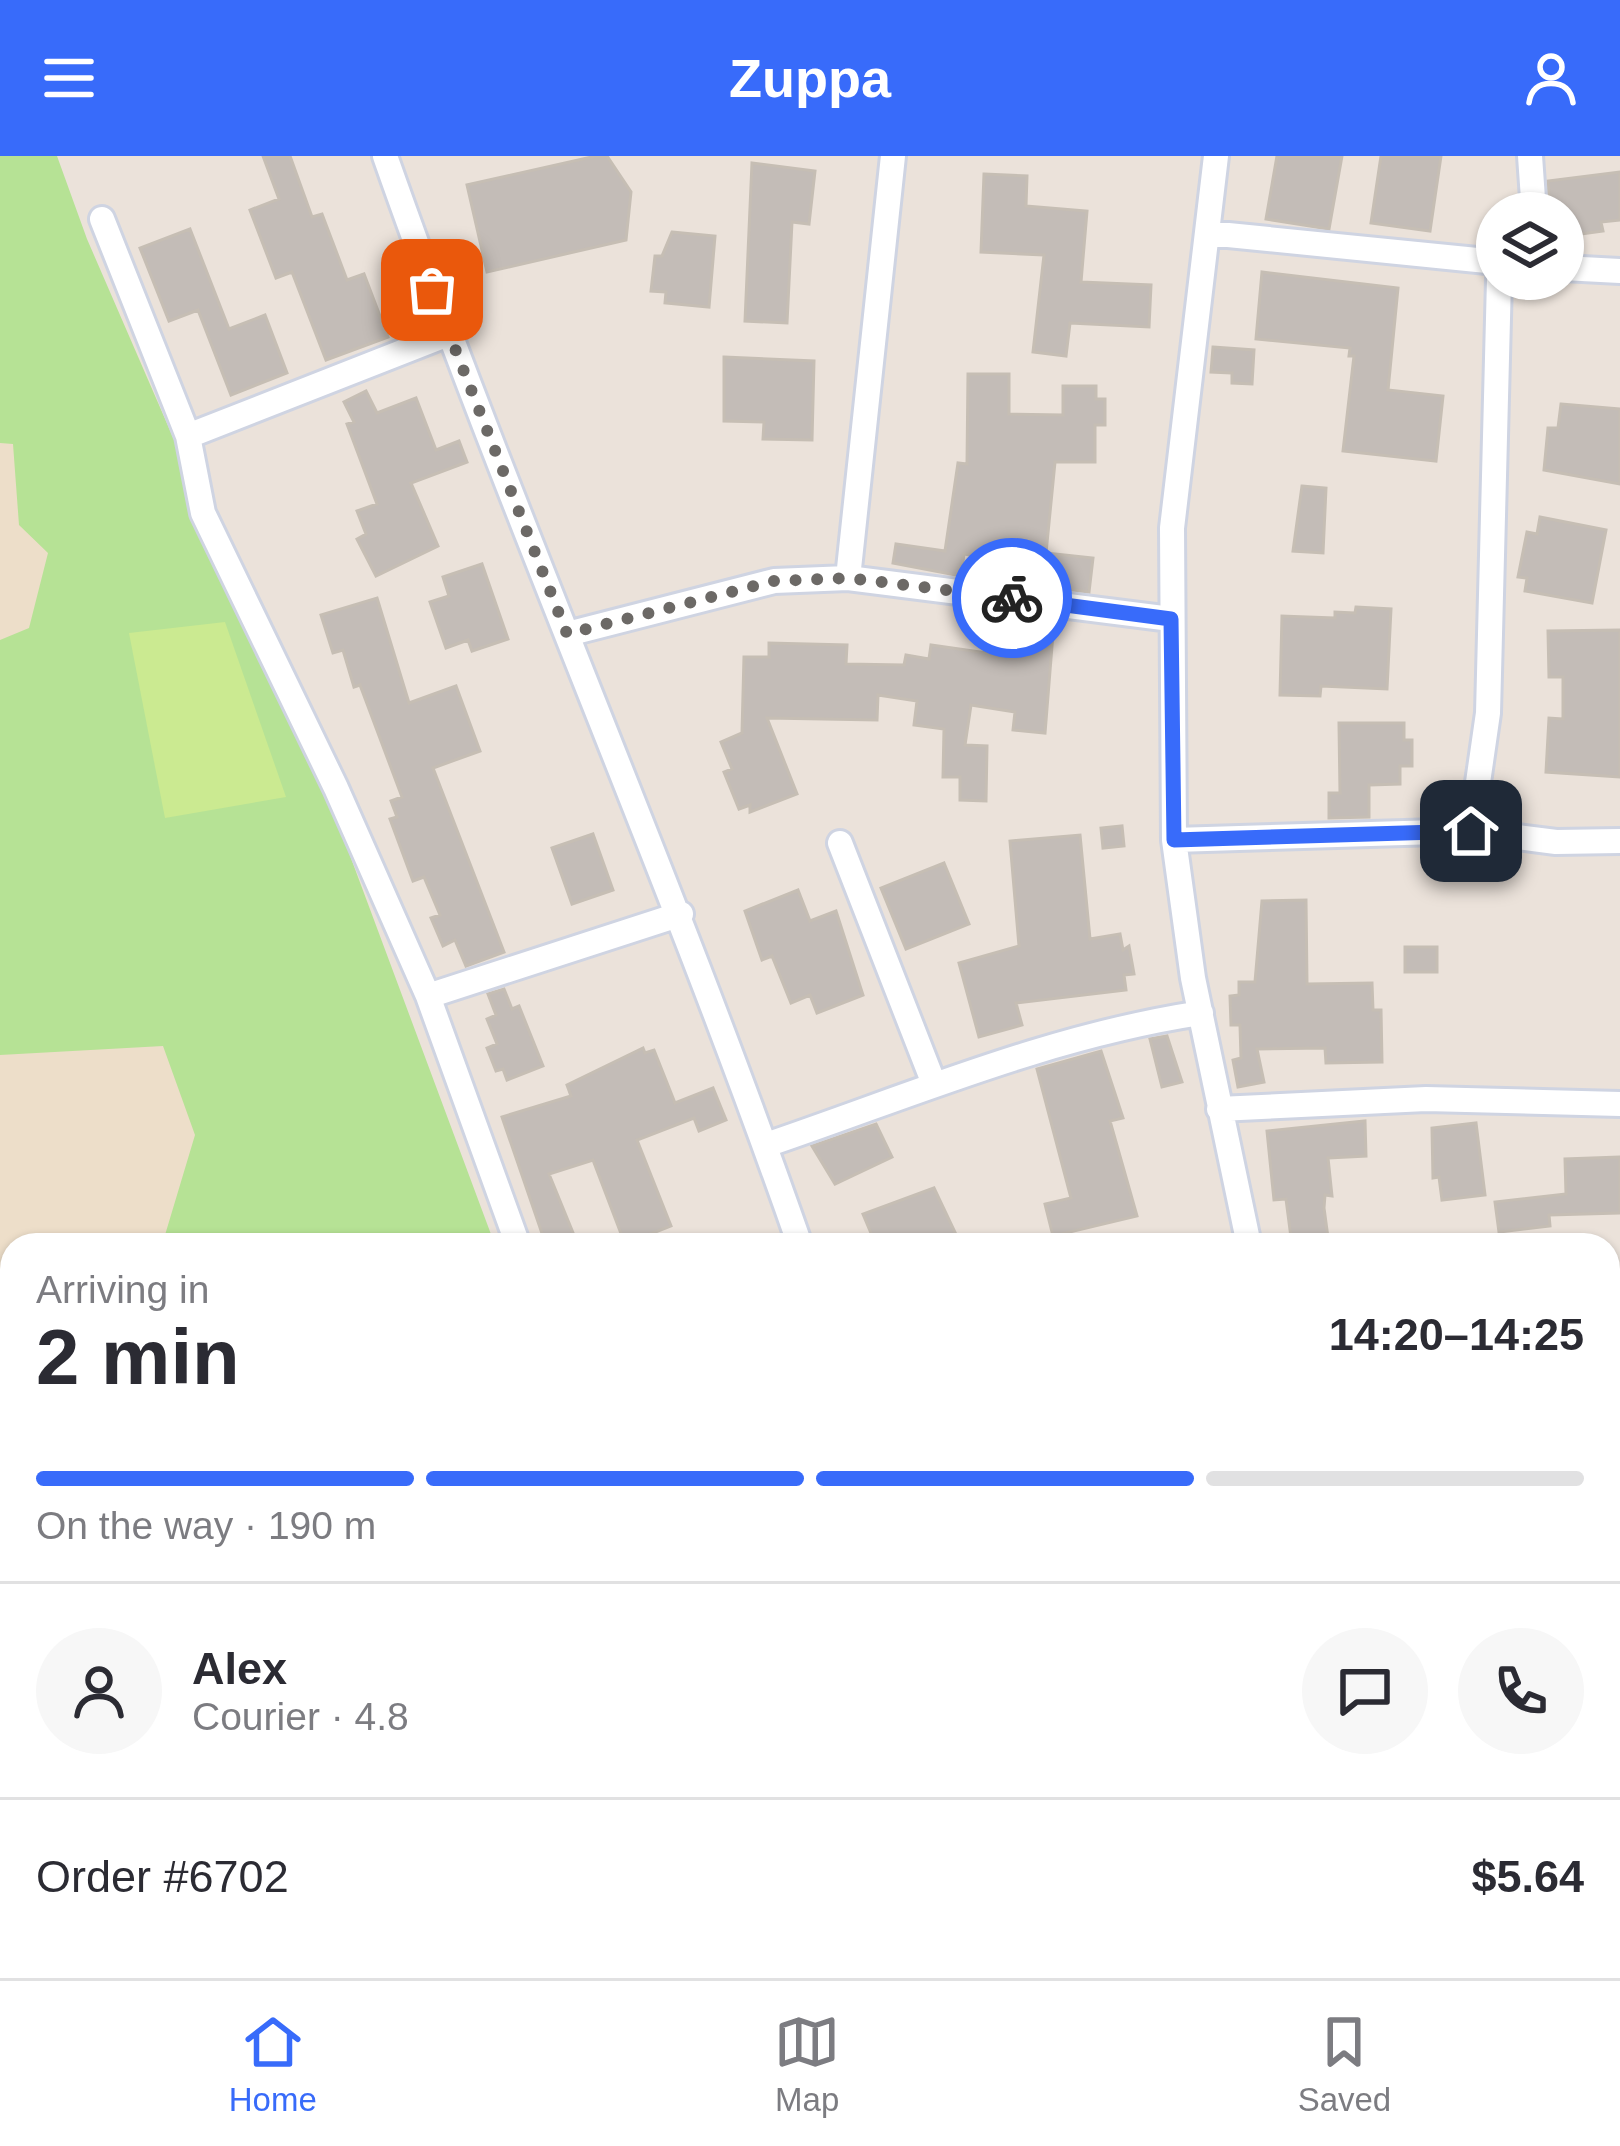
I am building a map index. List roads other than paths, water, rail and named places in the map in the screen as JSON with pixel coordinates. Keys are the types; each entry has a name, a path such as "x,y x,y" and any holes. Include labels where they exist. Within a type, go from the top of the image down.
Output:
{"street":[{"path":"386,156 448,334 681,914 796,1233"},
{"path":"848,578 893,156"},
{"path":"1216,156 1180,432 1171,619 1174,840 1201,1013 1246,1233"},
{"path":"1530,156 1533,192"},
{"path":"102,219 188,436 203,513 336,788 428,996 514,1233"},
{"path":"1208,232 1476,260"},
{"path":"1584,269 1620,272"},
{"path":"1471,831 1488,713 1498,300"},
{"path":"188,436 448,334"},
{"path":"567,634 774,581 848,578 1171,619"},
{"path":"1174,840 1471,831 1537,841 1620,842"},
{"path":"840,843 934,1084"},
{"path":"428,996 681,914"},
{"path":"766,1145 934,1084 1123,1025 1201,1013"},
{"path":"1219,1109 1426,1099 1620,1104"}]}
